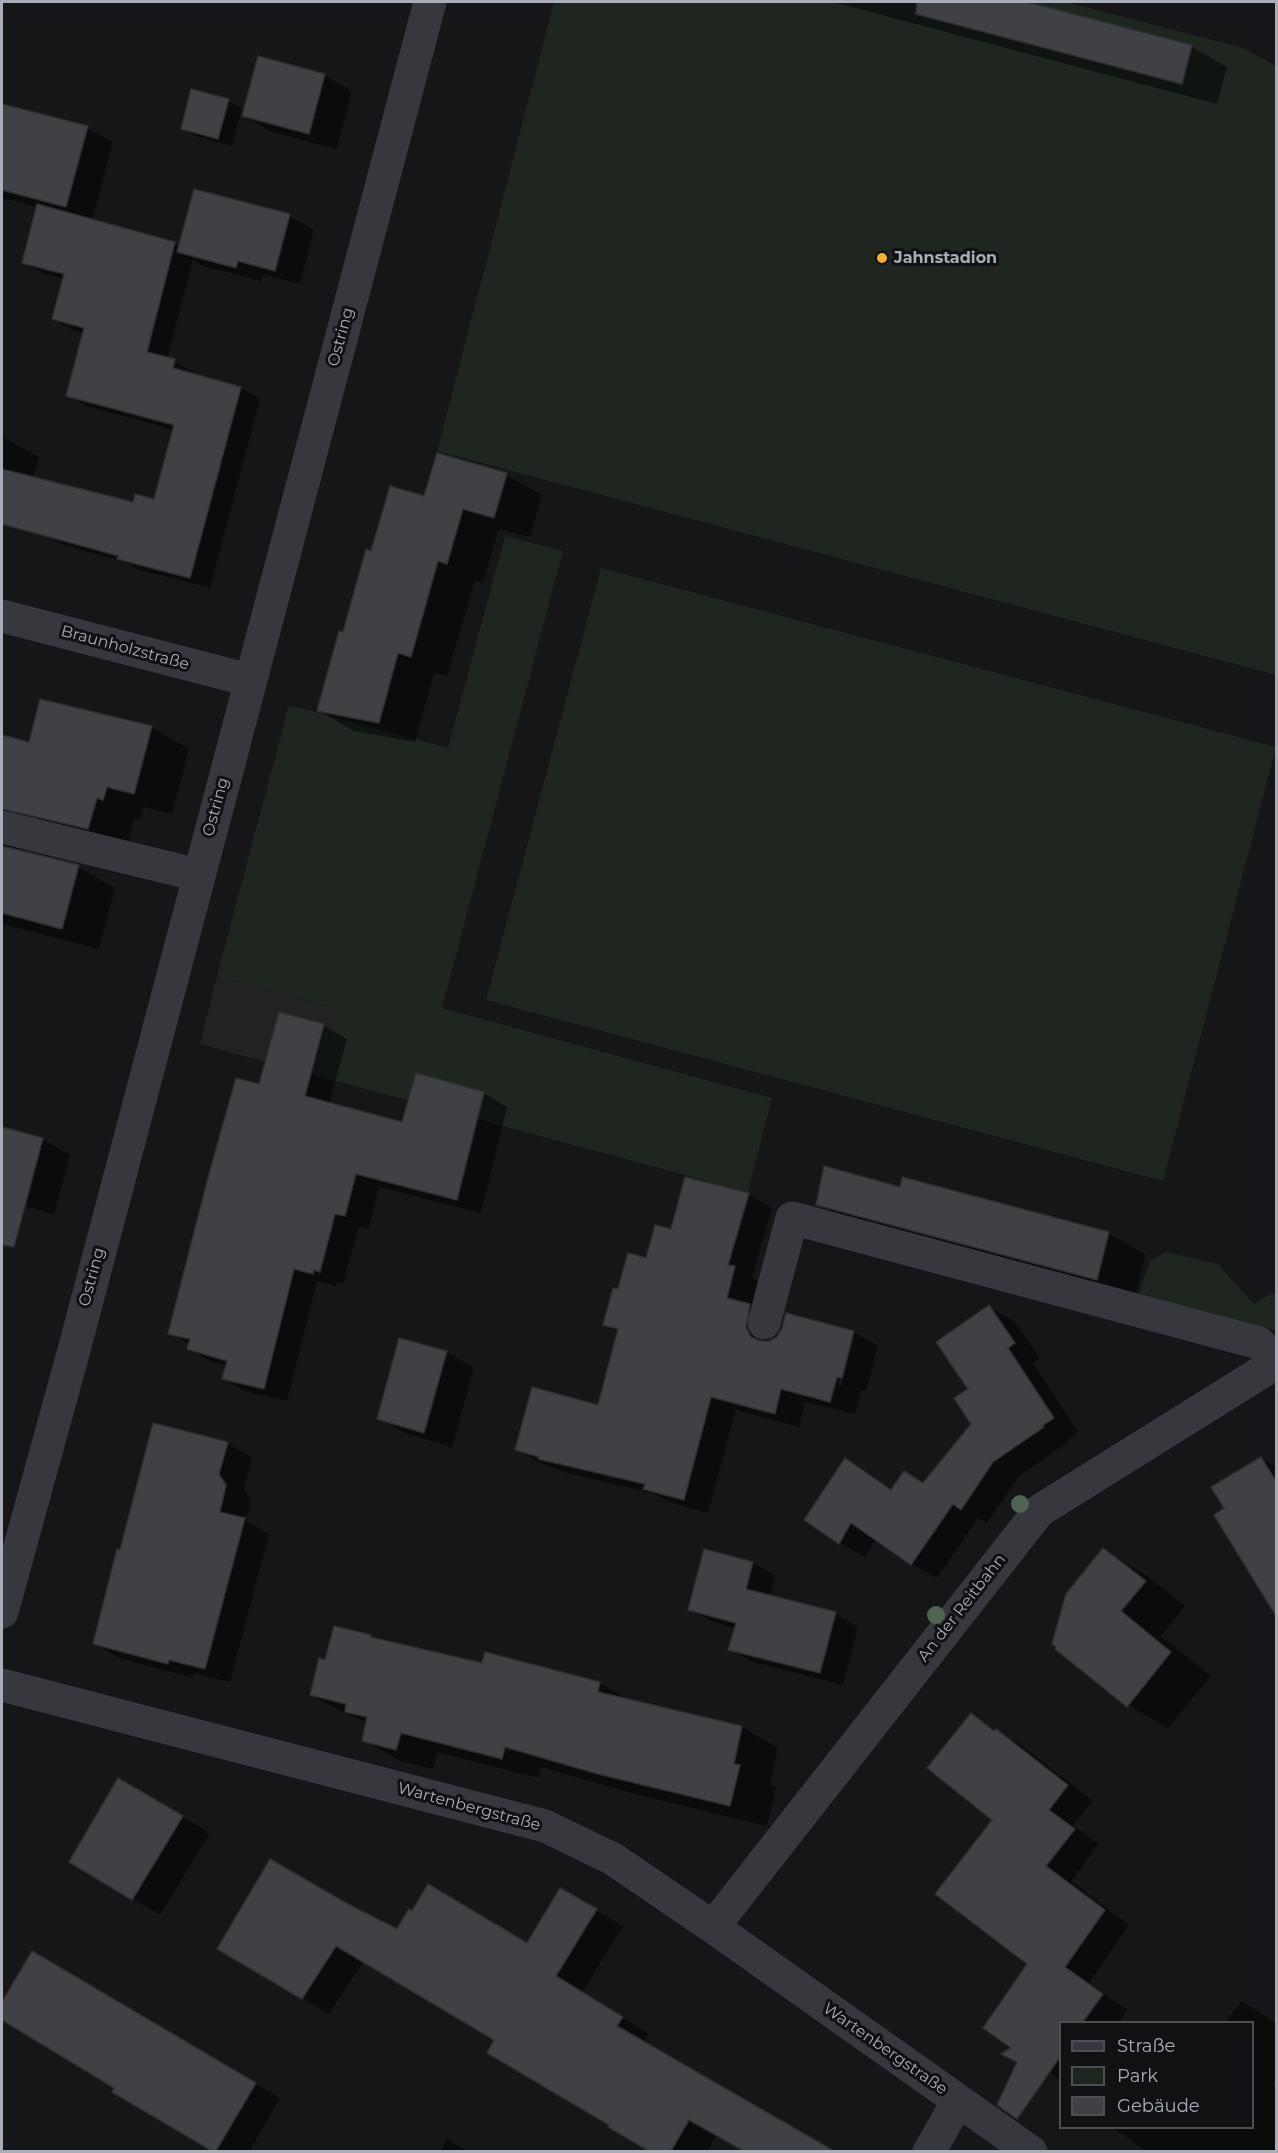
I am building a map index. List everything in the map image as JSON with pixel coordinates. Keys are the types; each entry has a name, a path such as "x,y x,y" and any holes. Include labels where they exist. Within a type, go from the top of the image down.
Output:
{"street":[{"name":"Ostring","path":"2,1612 74,1350 249,680 430,2"},
{"name":"Braunholzstraße","path":"2,616 249,680"},
{"path":"2,827 198,875"},
{"path":"764,1323 792,1218 1259,1342 1276,1362"},
{"name":"An der Reitbahn","path":"713,1927 1040,1510 1276,1362"},
{"name":"Wartenbergstraße","path":"2,1685 545,1826 613,1859 1030,2151"},
{"path":"929,2151 958,2101"}],"shaded area":[{"path":"217,976 335,1008 321,1077 200,1044"}],"green space":[{"name":"Jahnstadion","path":"554,2 1067,2 1243,48 1276,66 1276,675 437,451"},
{"path":"505,536 563,551 442,1008 772,1098 748,1192 321,1077 335,1008 217,976 289,705 448,748"},
{"path":"601,568 1276,747 1163,1181 486,1000"},
{"path":"1166,1252 1218,1264 1254,1304 1276,1291 1276,1331 1139,1294 1150,1261"}],"building":[{"path":"917,2 1027,2 1192,45 1182,84 916,14"},
{"path":"258,56 325,74 309,134 242,116"},
{"path":"191,89 229,99 218,139 181,129"},
{"path":"2,104 88,126 66,207 2,190"},
{"path":"194,189 290,214 275,271 238,261 236,268 177,252"},
{"path":"37,204 175,242 147,352 175,359 173,368 241,387 190,578 117,559 119,556 2,524 2,469 133,502 135,494 154,499 174,425 66,396 84,328 52,319 64,274 22,263"},
{"path":"437,453 507,473 494,518 463,509 447,564 438,561 411,657 398,653 379,723 317,711 339,631 343,632 366,549 371,551 390,486 424,496"},
{"path":"40,699 152,726 134,794 107,787 103,800 97,798 88,829 2,809 2,735 29,742"},
{"path":"2,846 79,865 62,929 2,913"},
{"path":"279,1012 324,1024 305,1096 402,1122 416,1073 484,1092 457,1200 356,1174 345,1216 335,1214 320,1272 314,1270 313,1274 294,1269 264,1389 222,1379 227,1361 187,1349 190,1339 168,1334 236,1078 259,1084"},
{"path":"2,1127 43,1138 14,1247 2,1245"},
{"path":"824,1166 900,1187 902,1177 1109,1232 1097,1280 816,1205"},
{"path":"685,1177 749,1193 728,1265 735,1266 727,1298 750,1304 746,1327 751,1337 760,1341 769,1341 777,1337 786,1313 854,1331 842,1378 837,1377 830,1402 781,1389 775,1414 711,1397 684,1500 643,1489 645,1484 538,1459 539,1457 515,1450 532,1387 598,1405 618,1329 603,1325 613,1288 618,1289 628,1253 646,1258 655,1225 671,1229"},
{"path":"989,1305 1015,1343 1008,1348 1054,1418 993,1462 961,1510 953,1504 911,1565 851,1523 839,1544 804,1520 845,1458 891,1490 904,1471 923,1483 971,1424 954,1398 968,1389 936,1342"},
{"path":"399,1338 447,1351 424,1433 377,1419"},
{"path":"153,1423 228,1442 219,1474 226,1485 220,1512 245,1518 205,1669 169,1660 168,1664 93,1644"},
{"path":"1261,1457 1276,1481 1276,1616 1214,1515 1224,1508 1211,1487"},
{"path":"1103,1548 1146,1581 1121,1611 1171,1652 1127,1707 1055,1649 1056,1647 1052,1644 1066,1594"},
{"path":"704,1549 753,1562 746,1589 836,1612 820,1673 728,1650 736,1623 688,1610"},
{"path":"334,1626 371,1635 370,1637 482,1663 485,1652 600,1682 598,1692 742,1726 734,1764 740,1765 730,1806 598,1774 505,1747 502,1759 401,1733 396,1750 362,1741 367,1717 345,1712 346,1704 310,1695 319,1658 325,1660"},
{"path":"971,1713 994,1731 996,1729 1068,1785 1049,1810 1075,1829 1046,1866 1105,1910 1065,1967 1103,1994 1084,2021 1059,2021 1059,2058 1017,2119 997,2105 1017,2062 1001,2054 1011,2048 983,2028 1027,1964 935,1894 992,1820 927,1768"},
{"path":"118,1778 183,1816 132,1900 69,1862"},
{"path":"270,1859 346,1903 397,1929 409,1909 412,1911 428,1884 527,1943 560,1888 597,1909 556,1976 623,2017 617,2026 834,2151 744,2151 689,2120 671,2151 649,2151 487,2053 494,2040 336,1946 302,1999 217,1949"},
{"path":"32,1951 256,2083 216,2151 212,2151 112,2092 114,2088 2,2020 2,2002"}],"place":[{"name":"Jahnstadion","path":"882,258"}]}
